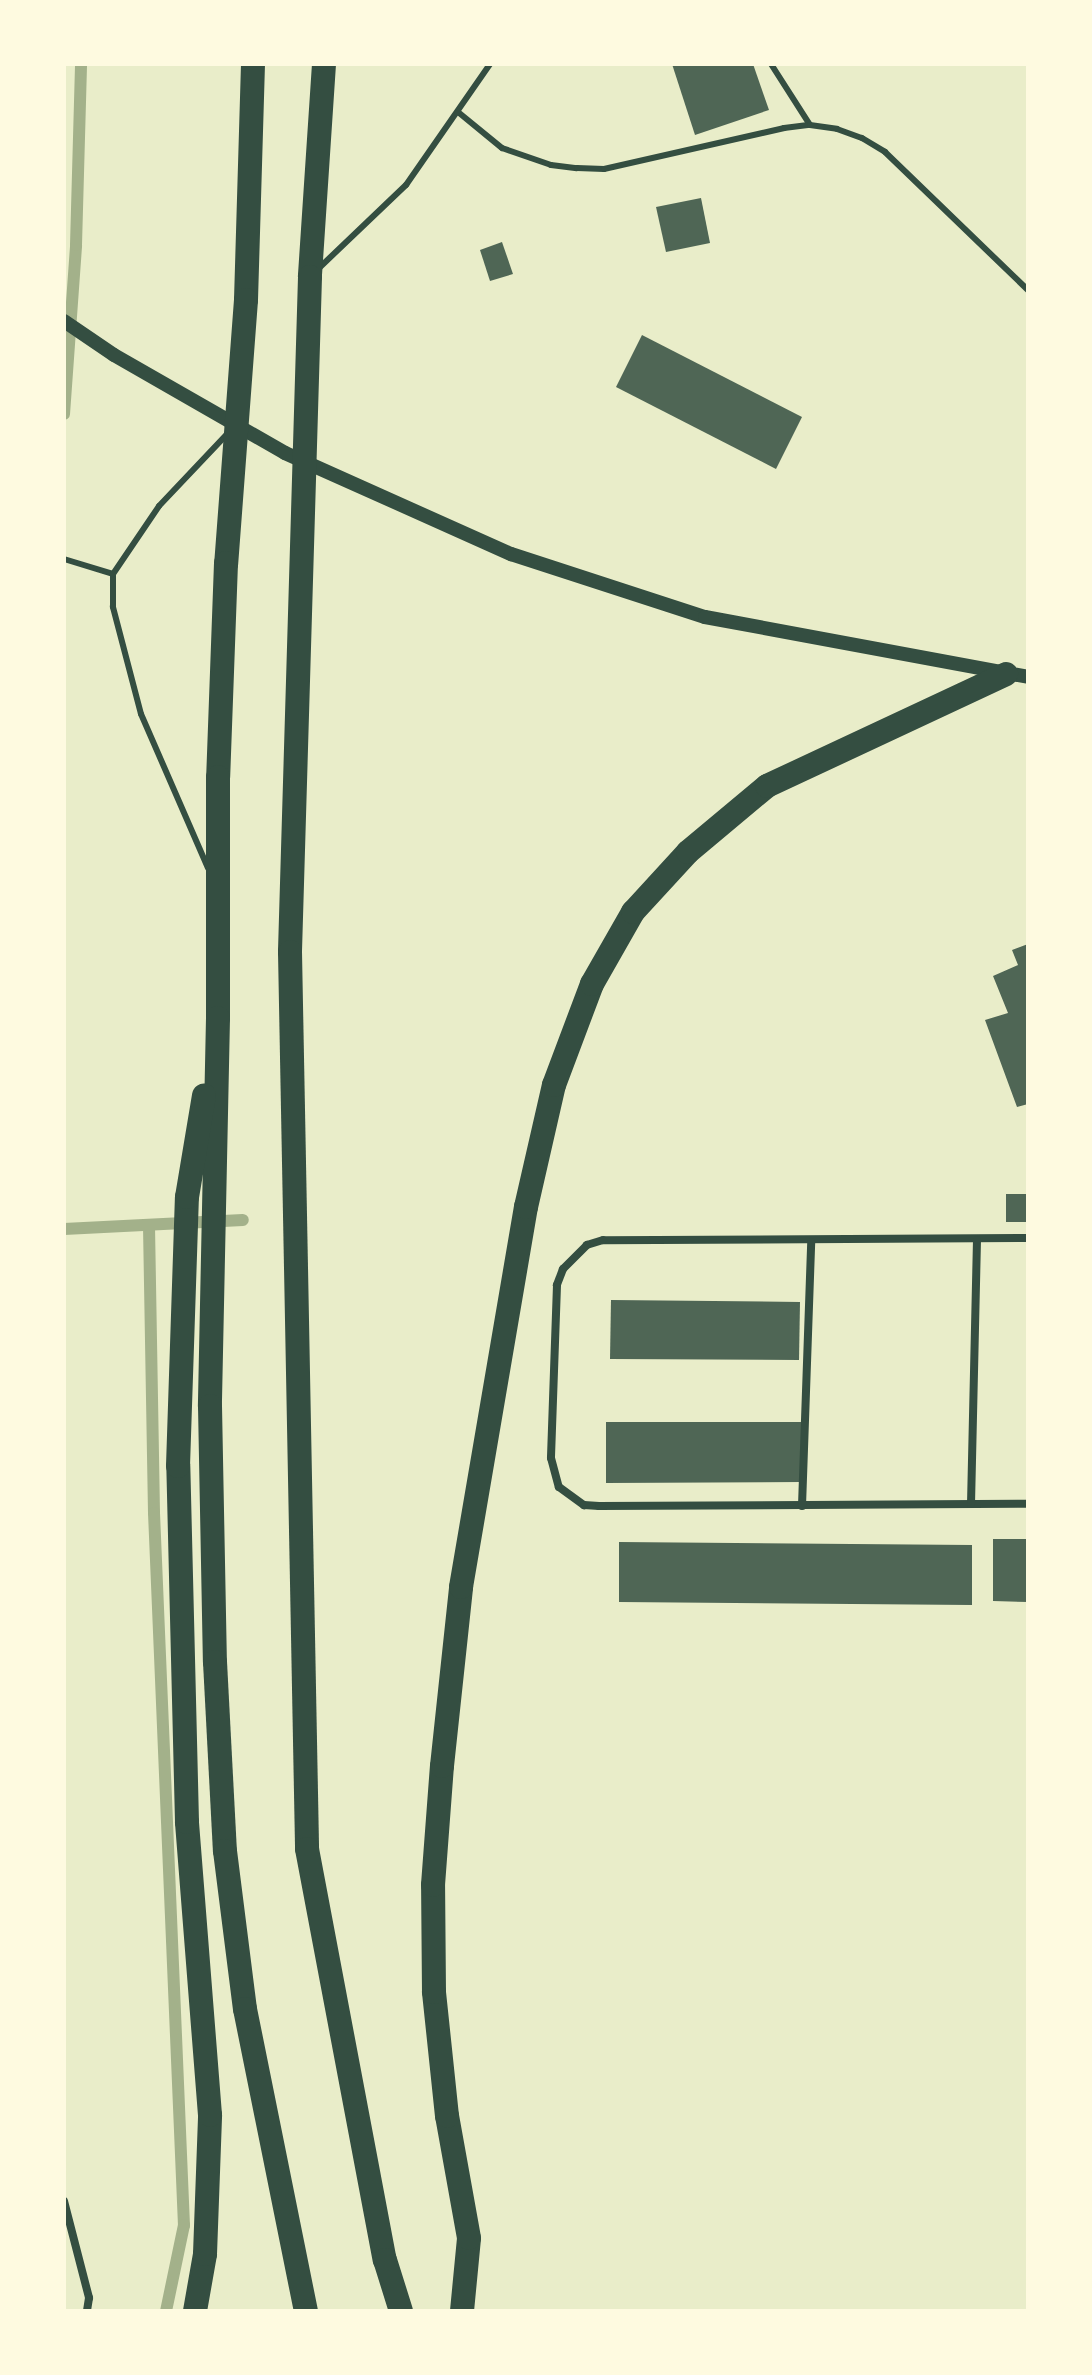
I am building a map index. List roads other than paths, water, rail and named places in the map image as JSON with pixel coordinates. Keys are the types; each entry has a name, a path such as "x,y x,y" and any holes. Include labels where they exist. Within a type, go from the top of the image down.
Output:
{"highway":[{"path":"234,64 250,129"},
{"path":"253,64 238,423 226,563 218,777 218,1018 210,1406 215,1662 225,1851 245,2009 306,2311"},
{"path":"324,64 310,277 290,952 307,1849 385,2260 401,2311"},
{"path":"462,2311 469,2238 447,2116 434,1992 436,1855 461,1587 526,1207 554,1085 592,984 633,912 688,852 767,786 1017,676"},
{"path":"195,2311 205,2254 210,2115 187,1822 178,1466 187,1197 218,1018"}],"street":[{"path":"64,321 114,355 285,453 511,554 705,617 1017,676"},
{"path":"1028,1238 811,1242 603,1240 587,1245 563,1269 557,1285 553,1411 553,1473 559,1487 584,1505 1028,1504"},
{"path":"971,1504 977,1240"},
{"path":"802,1506 811,1242"},
{"path":"64,2201 89,2298 87,2311"}],"lane":[{"path":"310,277 406,185 490,64"},
{"path":"771,64 810,125"},
{"path":"458,112 502,148 551,165 577,168 604,169 784,128 810,125 837,129 862,138 885,152 1028,290"},
{"path":"218,890 141,714 113,607 113,574 159,506 238,423"},
{"path":"64,559 113,574"}],"waterway":[{"path":"64,414 76,245 81,64"},
{"path":"64,1229 243,1220"},
{"path":"149,1226 154,1513 184,2225 166,2311"}]}
